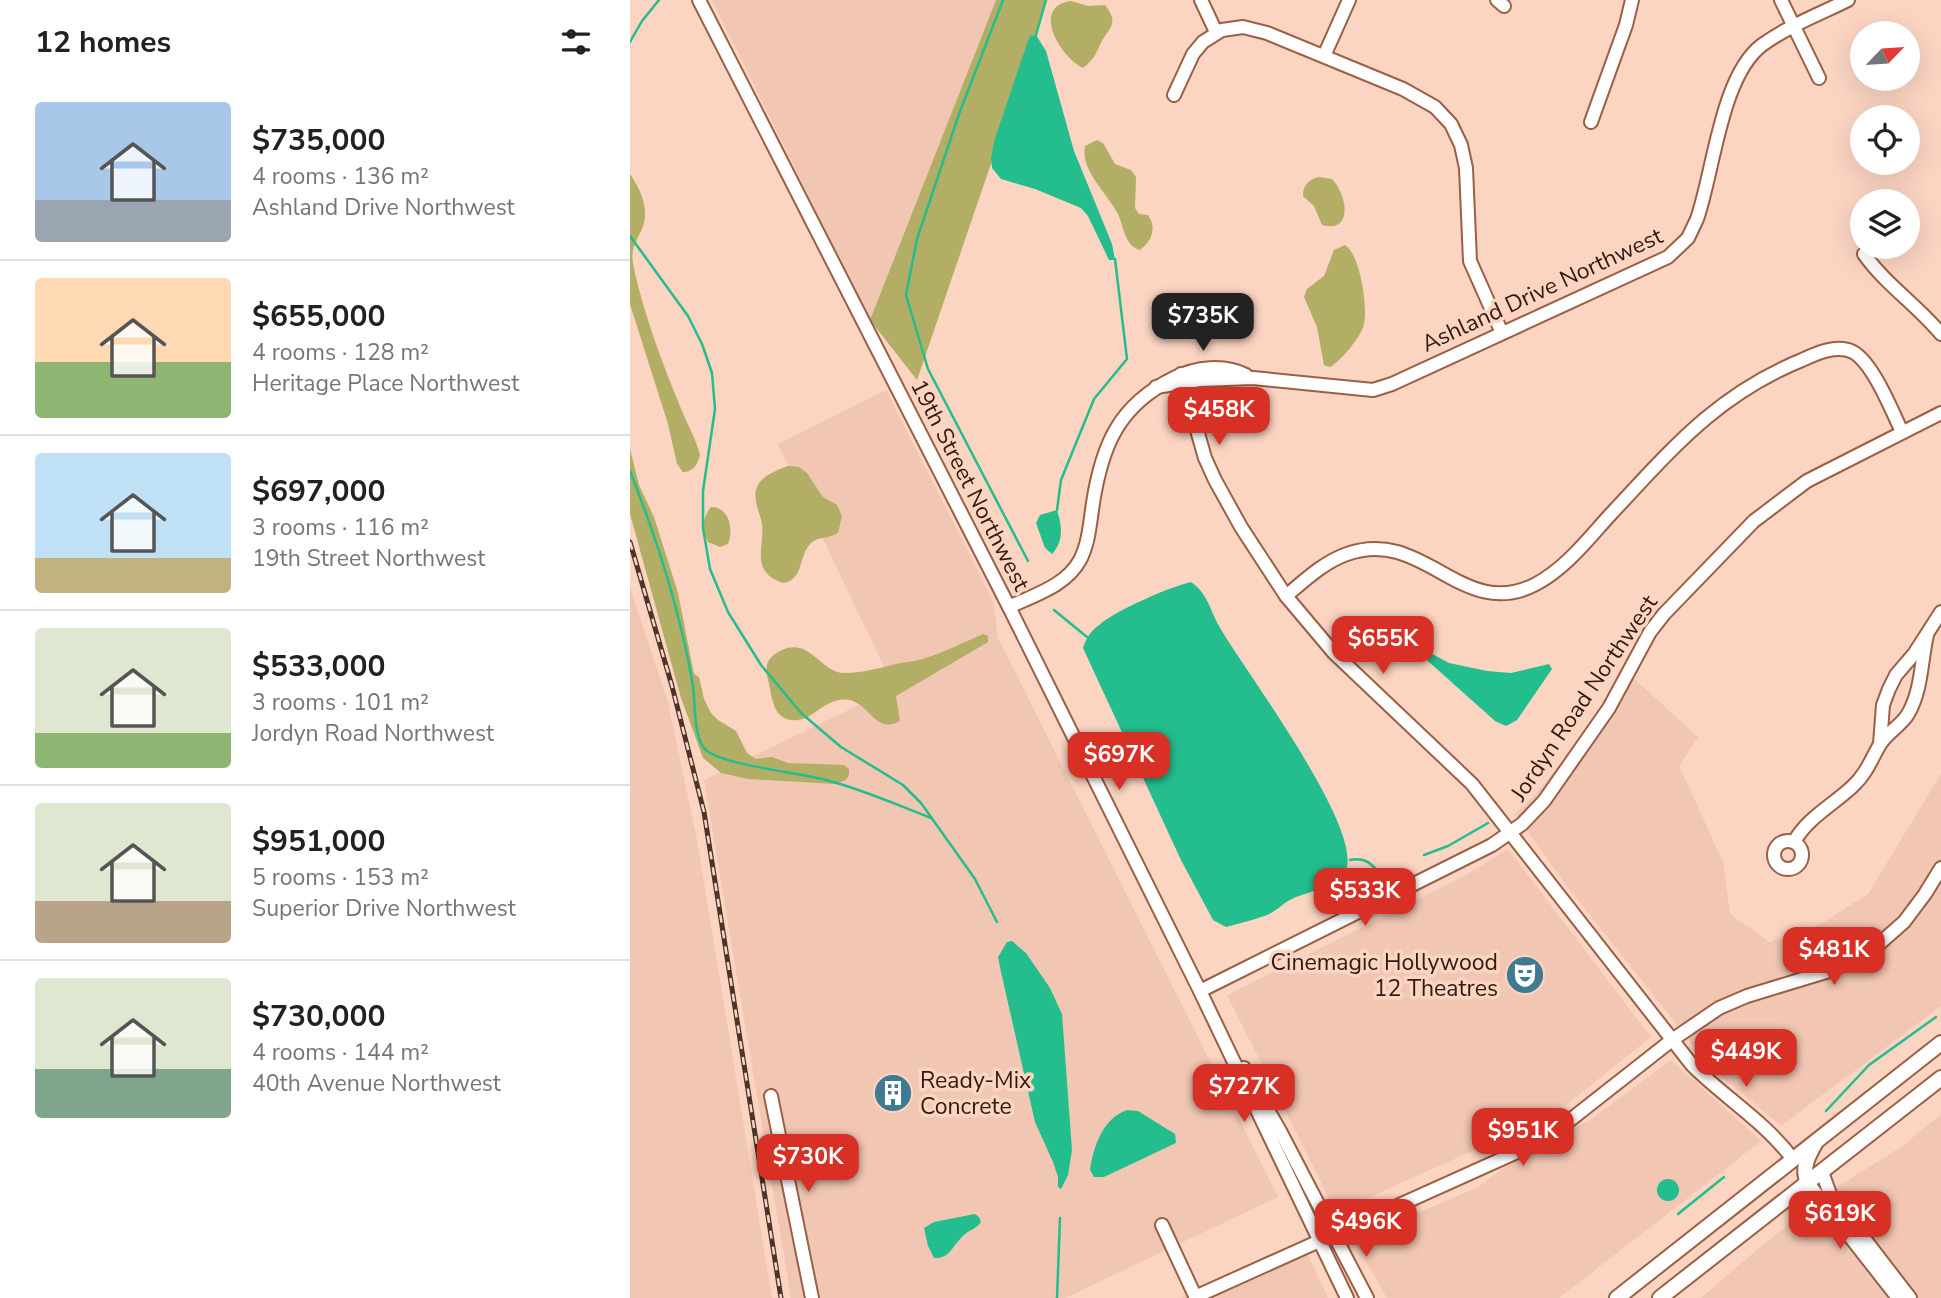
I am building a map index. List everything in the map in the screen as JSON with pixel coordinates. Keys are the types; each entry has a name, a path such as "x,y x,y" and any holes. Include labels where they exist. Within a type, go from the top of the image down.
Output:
{"main road":[{"path":"1617,1298 1941,1043"},
{"path":"1660,1298 1941,1078"},
{"path":"1808,1183 1805,1176 1806,1163 1819,1138"}],"street":[{"name":"19th Street Northwest","path":"699,0 1009,607 1200,991 1347,1298"},
{"path":"1200,0 1216,33"},
{"path":"1324,56 1349,0"},
{"path":"1591,122 1632,0"},
{"path":"1781,0 1819,78"},
{"name":"Ashland Drive Northwest","path":"1009,607 1068,576 1079,561 1087,542 1099,467 1107,445 1127,412 1156,387 1183,379 1252,378 1373,390 1661,261 1682,245 1693,229 1735,80 1757,49 1848,0"},
{"path":"1174,94 1193,54 1203,42 1229,28 1251,27 1417,95 1435,107 1451,124 1465,158 1470,261 1502,333"},
{"path":"1868,259 1888,285 1922,313 1941,334"},
{"path":"1286,596 1330,561 1364,549 1392,550 1413,556 1464,586 1491,594 1518,592 1545,579 1572,556 1685,435 1709,414 1757,382 1817,354 1844,348 1859,356 1875,379 1902,432"},
{"path":"1183,379 1205,458 1215,480 1241,527 1286,596 1334,653 1472,784 1672,1040 1707,1080 1752,1114 1792,1158"},
{"name":"Jordyn Road Northwest","path":"1200,991 1511,833 1544,801 1609,708 1639,651 1664,614 1754,521 1807,481 1941,413"},
{"path":"1880,744 1883,705 1889,690 1896,675 1941,612"},
{"path":"1794,842 1814,818 1855,784 1872,761 1880,744 1908,715 1918,689 1927,635"},
{"path":"1162,1225 1196,1297 1546,1139 1704,1017 1734,1001 1829,971 1871,951 1895,932 1909,916 1941,868"},
{"name":"19th Street Northwest","path":"1200,991 1280,1131 1367,1298"},
{"path":"771,1096 812,1298"},
{"path":"1822,1172 1830,1194 1910,1298"},
{"path":"1808,1183 1898,1298"}],"shaded area":[{"path":"712,0 996,0 870,320"},
{"path":"996,0 1047,0 917,380 870,320"},
{"path":"1071,1 1088,6 1105,5 1112,17 1111,27 1095,55 1083,68 1065,53 1058,43 1051,21 1053,12 1059,5"},
{"path":"1036,35 1046,51 1074,151 1112,244 1115,260 1109,260 1088,216 1081,208 1035,189 1001,179 992,168 995,138 1028,41 1030,36"},
{"path":"1097,140 1103,143 1115,164 1131,170 1136,177 1135,208 1139,214 1148,215 1153,229 1148,243 1140,250 1128,240 1118,214 1090,173 1085,146"},
{"path":"630,174 641,193 645,207 644,222 633,252 638,287 661,359 700,455 694,467 687,472 683,472 677,464 668,424 630,304"},
{"path":"1319,177 1332,179 1341,194 1345,211 1339,224 1322,225 1314,206 1303,196 1307,183"},
{"path":"1345,245 1359,269 1365,316 1359,335 1330,367 1324,365 1317,327 1304,297 1307,289 1324,276 1334,250"},
{"path":"886,390 993,601 998,638 1278,1197 1065,1298 791,1298 704,780 894,688 778,444"},
{"path":"630,449 639,485 654,517 678,593 694,674 699,677 704,699 711,713 736,731 747,753 756,759 772,757 788,763 844,765 849,769 846,780 835,784 748,779 721,773 703,758 681,698 630,514"},
{"path":"788,466 799,467 807,473 823,497 837,505 842,516 838,533 811,543 798,572 790,581 783,583 772,578 762,565 762,524 755,496 763,479"},
{"path":"711,507 726,515 730,526 728,544 720,547 708,542 705,533 705,519"},
{"path":"1057,510 1061,533 1059,544 1052,554 1045,548 1036,523 1040,515"},
{"path":"1191,582 1205,596 1219,626 1321,787 1338,822 1347,852 1345,872 1336,881 1290,900 1267,915 1226,927 1213,920 1181,860 1083,648 1091,632 1107,619 1143,600"},
{"path":"630,588 668,702 697,840 772,1298 630,1298"},
{"path":"983,634 988,636 988,642 896,696 900,721 890,725 881,723 851,700 840,700 826,705 798,720 781,716 773,701 767,664 778,652 789,648 807,651 836,672 851,673 923,659"},
{"path":"1414,640 1449,663 1487,671 1511,673 1549,664 1552,669 1517,720 1506,726 1495,721 1410,645"},
{"path":"1632,677 1698,737 1679,766 1723,862 1730,914 1769,942 1821,924 1868,894 1941,774 1941,1006 1781,1126 1709,1065 1566,885 1515,814 1533,797"},
{"path":"1508,849 1651,1037 1555,1114 1336,1212 1227,995 1466,875"},
{"path":"1012,941 1026,953 1037,969 1050,988 1062,1014 1072,1150 1068,1175 1061,1189 1058,1187 1053,1162 1035,1122 998,957 1007,942"},
{"path":"1671,1060 1761,1141 1559,1298 1387,1298 1354,1241 1476,1188 1512,1162 1590,1120"},
{"path":"1127,1110 1138,1111 1175,1134 1176,1143 1104,1177 1094,1177 1090,1170 1101,1134 1112,1120"},
{"path":"1941,1114 1941,1298 1701,1298 1831,1191 1904,1145"},
{"path":"1668,1179 1676,1182 1679,1190 1676,1198 1668,1201 1660,1198 1657,1190 1660,1182"},
{"path":"975,1214 981,1222 979,1225 964,1235 947,1254 934,1258 924,1228 934,1222"},
{"path":"1302,1242 1328,1298 1181,1298"}],"waterway":[{"path":"630,42 659,0"},
{"path":"1003,0 959,114 917,239 906,295 928,369 1028,561"},
{"path":"1036,35 1046,0"},
{"path":"630,236 688,316 712,373 715,409 703,491 703,528 710,569 728,612 761,665 801,713 841,747 903,785 921,803 975,879 997,922"},
{"path":"1057,510 1061,480 1094,399 1127,359 1115,259"},
{"path":"630,471 674,600 687,653 702,746 716,756 839,784 931,818"},
{"path":"1054,610 1087,637"},
{"path":"1424,855 1448,846 1488,823"},
{"path":"1350,860 1368,862 1382,876 1398,869"},
{"path":"1826,1111 1869,1065 1936,1017"},
{"path":"1678,1214 1724,1177"},
{"path":"1057,1298 1060,1218"}],"railway":[{"path":"630,542 672,686 704,812 781,1298"}],"place":[{"name":"Cinemagic Hollywood 12 Theatres","path":"1525,975"},
{"name":"Ready-Mix Concrete","path":"893,1093"}]}
